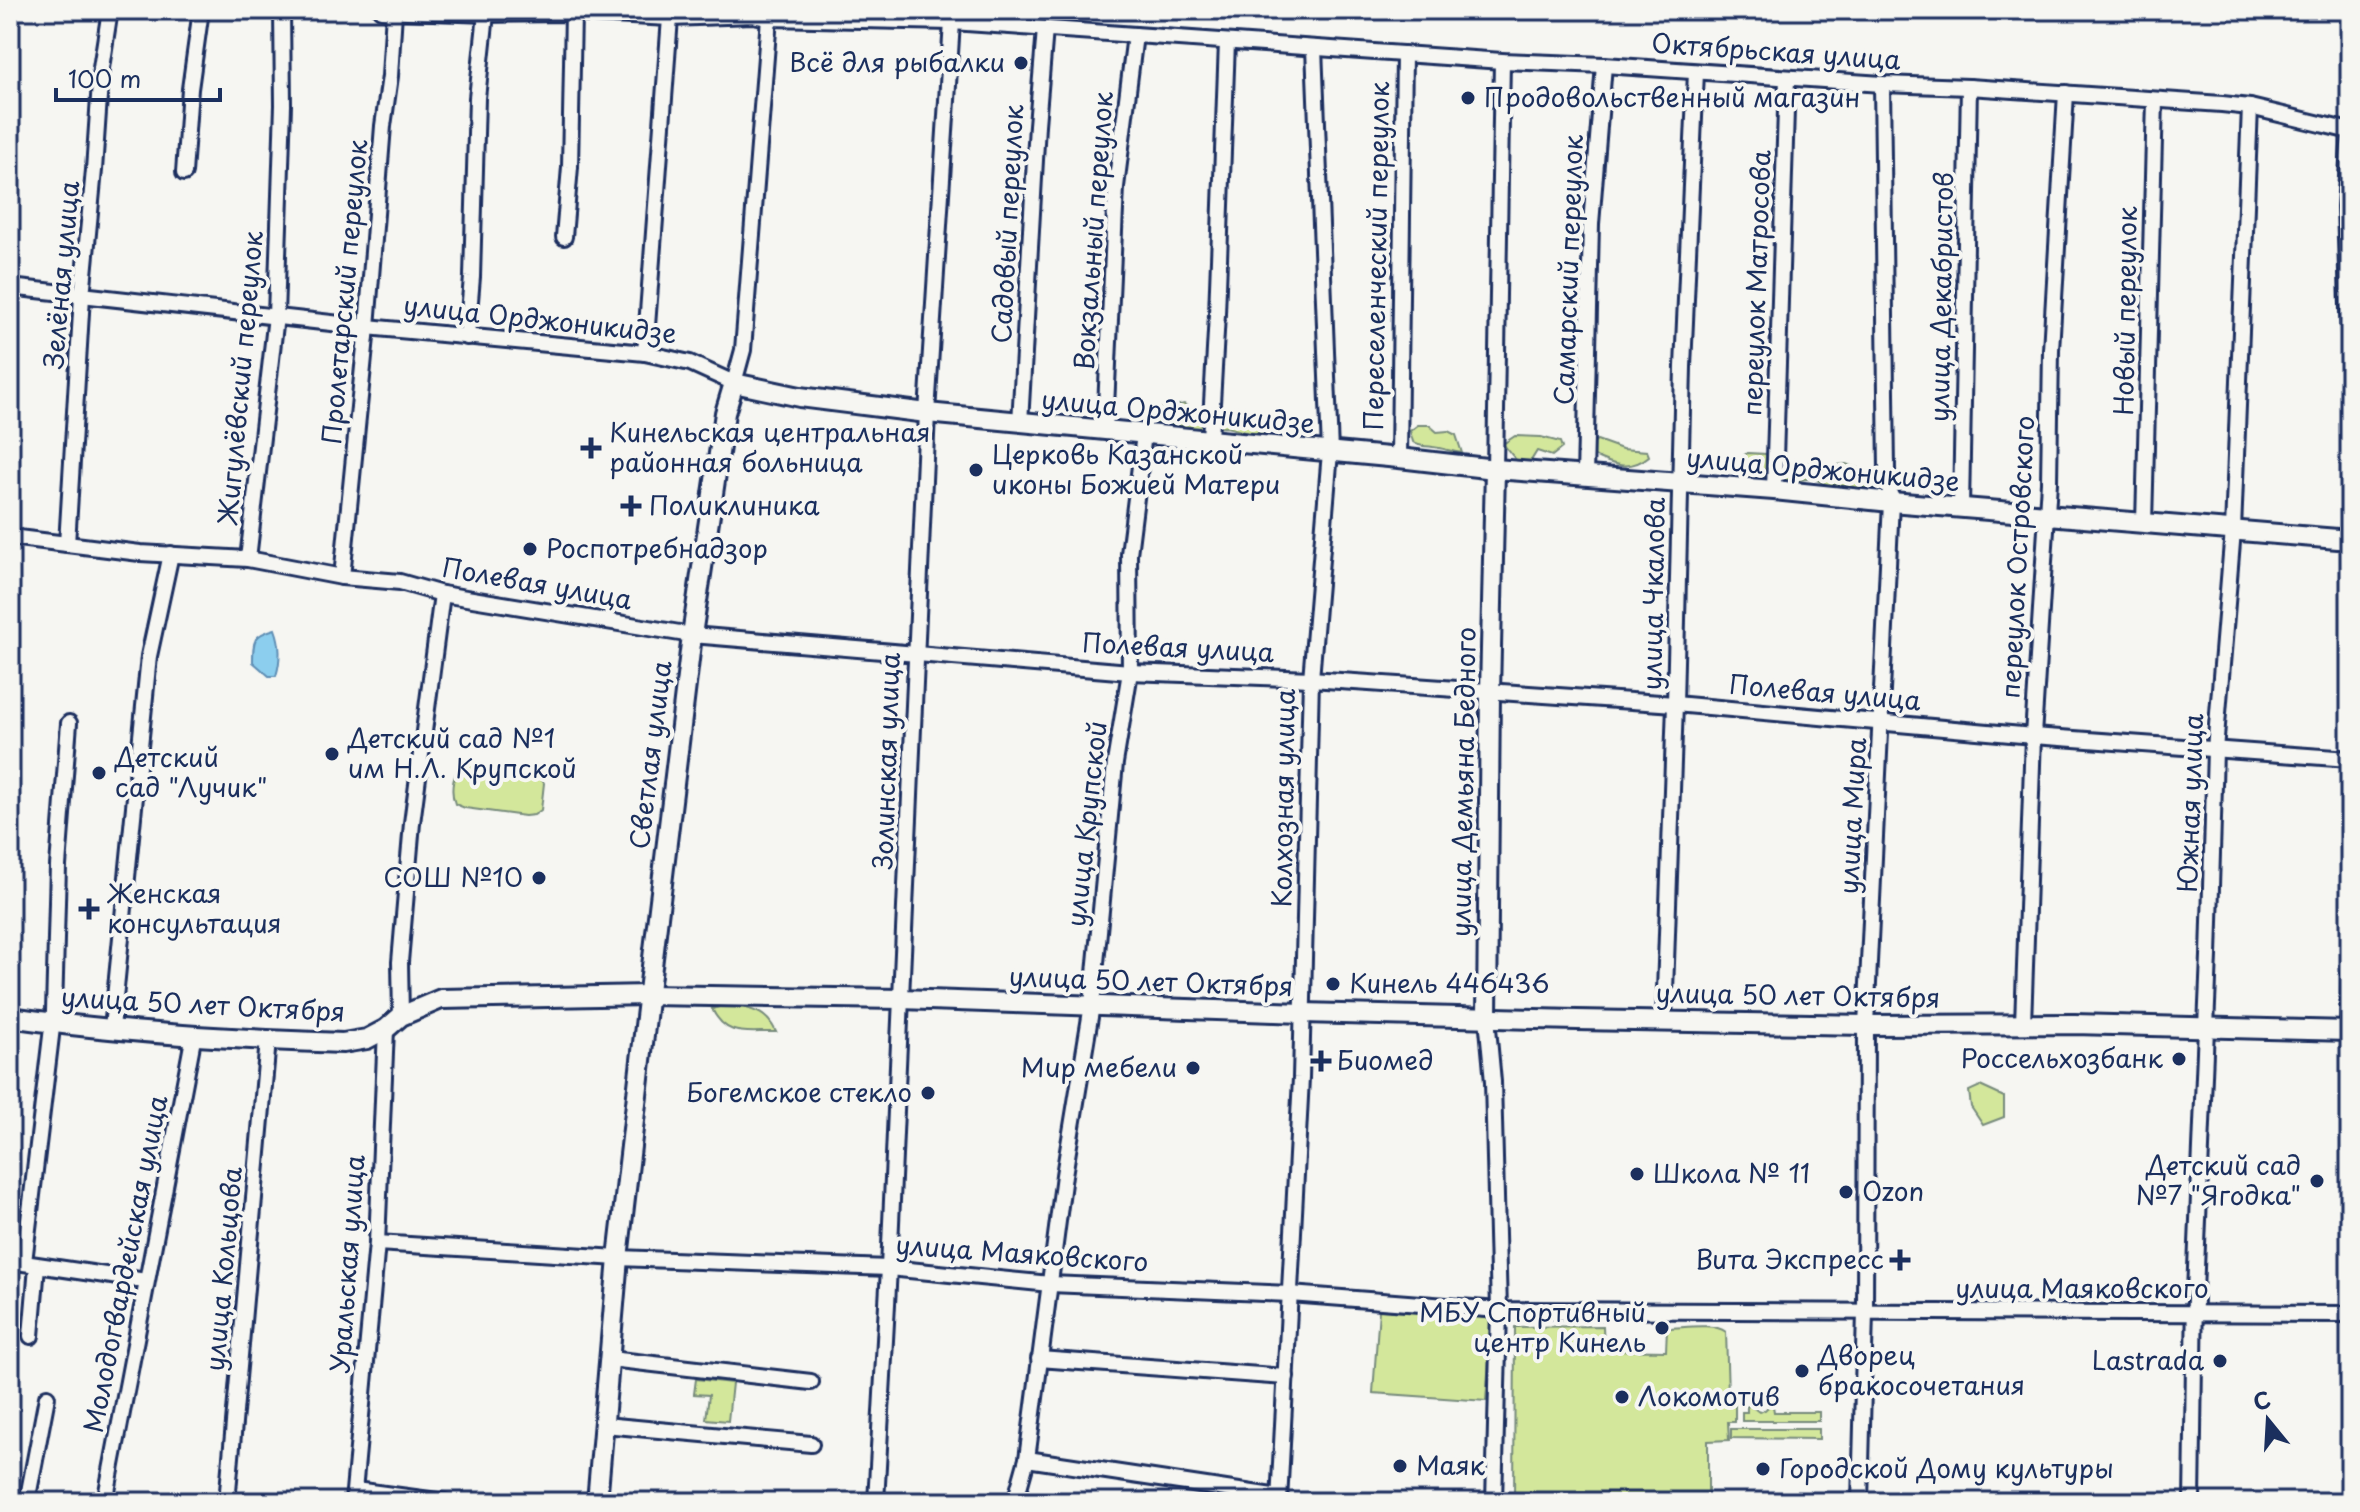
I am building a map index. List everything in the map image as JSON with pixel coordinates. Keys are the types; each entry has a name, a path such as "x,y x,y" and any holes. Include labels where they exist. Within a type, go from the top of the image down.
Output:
{"main road":[{"name":"улица Орджоникидзе","path":"734,383 800,397 1020,423 1585,477 1774,490 2350,540"},
{"name":"Светлая улица","path":"597,1502 618,1258 692,635 725,413 734,383"},
{"name":"улица Демьяна Бедного","path":"1487,1017 1495,469"},
{"name":"улица 50 лет Октября","path":"10,1017 112,1028 343,1043 367,1039 401,1016 433,1001 458,997 648,995 901,999 1487,1017 2349,1031"}],"street":[{"name":"Зелёная улица","path":"67,544 82,296 101,68 110,10"},
{"path":"184,173 190,89 201,10"},
{"name":"Жигулёвский переулок","path":"248,559 276,316 283,105 282,10"},
{"name":"Октябрьская улица","path":"387,11 573,13 670,18 753,15 769,18 952,22 1502,61 1969,87 2250,107 2350,131"},
{"name":"Пролетарский переулок","path":"342,577 390,76 387,11"},
{"path":"564,237 570,167 573,13"},
{"path":"467,337 472,277 477,98 486,14"},
{"path":"645,353 670,18"},
{"name":"Светлая улица","path":"734,383 743,350 769,18"},
{"name":"Золинская улица","path":"876,1502 927,413 952,22"},
{"name":"Садовый переулок","path":"1020,423 1045,29"},
{"name":"Вокзальный переулок","path":"1105,430 1116,187 1135,35"},
{"path":"1210,439 1227,42"},
{"name":"Колхозная улица","path":"1279,1500 1303,1013 1311,679 1330,452 1314,48"},
{"name":"Переселенческий переулок","path":"1399,458 1404,54"},
{"name":"улица Демьяна Бедного","path":"1495,469 1502,61"},
{"name":"Самарский переулок","path":"1585,477 1591,224 1604,65"},
{"name":"улица Чкалова","path":"1664,1020 1696,72"},
{"name":"переулок Матросова","path":"1774,490 1787,78"},
{"name":"улица Мира","path":"1860,1502 1865,1312 1866,1025 1891,502 1887,470 1882,84"},
{"name":"улица Декабристов","path":"1961,507 1969,87"},
{"name":"переулок Островского","path":"2023,1024 2033,736 2049,482 2051,350 2066,93"},
{"name":"Новый переулок","path":"2144,523 2155,100"},
{"name":"Южная улица","path":"2192,1502 2194,1313 2215,750 2233,530 2250,107"},
{"path":"2350,131 2345,207 2350,368"},
{"name":"улица Орджоникидзе","path":"10,287 367,327 645,353 690,363 734,383"},
{"name":"улица Крупской","path":"1015,1502 1027,1459 1064,1175 1092,1005 1115,763 1130,672 1129,554 1144,434"},
{"name":"Полевая улица","path":"10,537 140,553 248,559 342,577 400,582 442,594 692,635 1130,672 1311,679 1675,704 2033,736 2350,759"},
{"path":"112,1028 149,656 171,554"},
{"path":"401,1016 400,962 412,823 442,594"},
{"path":"31,1336 24,1263 53,1023 58,866 69,723"},
{"path":"2349,1031 2350,974"},
{"name":"улица Демьяна Бедного","path":"1487,1017 1493,1082 1499,1310 1494,1502"},
{"name":"Уральская улица","path":"354,1496 377,1243 386,1029"},
{"name":"Молодогвардейская улица","path":"105,1502 194,1034"},
{"name":"улица Кольцова","path":"227,1502 268,1040"},
{"name":"улица Маяковского","path":"377,1243 618,1258 889,1268 1050,1284 1290,1294 1499,1310 2350,1314"},
{"path":"24,1263 146,1281"},
{"path":"610,1359 811,1382"},
{"path":"1039,1359 1286,1377"},
{"path":"27,1502 47,1397"},
{"path":"604,1425 811,1444"},
{"path":"1027,1459 1279,1500"},
{"path":"354,1496 445,1502"}],"green space":[{"path":"1184,404 1206,419 1222,409 1277,414 1289,429 1251,434 1227,427 1157,429 1143,420 1145,410"},
{"path":"1418,425 1429,425 1437,432 1448,431 1456,435 1462,453 1416,444 1410,431"},
{"path":"1515,436 1541,437 1560,442 1562,448 1552,456 1537,451 1529,464 1516,460 1503,444"},
{"path":"1597,440 1622,449 1647,451 1649,456 1635,464 1614,464 1592,455 1589,444"},
{"path":"1747,453 1767,454 1797,469 1808,462 1821,467 1846,464 1878,476 1877,488 1834,488 1813,478 1786,482 1743,475 1738,461"},
{"path":"466,763 536,772 544,783 541,810 525,816 455,804 453,781"},
{"path":"730,1004 763,1015 776,1032 739,1031 724,1025 712,1009"},
{"path":"1980,1086 2004,1097 2004,1117 1983,1125 1971,1107 1969,1091"},
{"path":"1379,1310 1492,1318 1486,1401 1373,1393"},
{"name":"Локомотив","path":"1603,1326 1604,1350 1666,1351 1667,1328 1706,1326 1726,1332 1728,1394 1735,1394 1735,1422 1728,1422 1729,1440 1708,1441 1708,1502 1514,1502 1515,1327"},
{"path":"696,1379 732,1383 728,1421 706,1419 709,1395 694,1394"},
{"path":"1747,1406 1759,1412 1773,1406 1774,1412 1819,1412 1819,1421 1742,1421 1742,1412 1747,1412"},
{"path":"1731,1429 1819,1429 1819,1439 1731,1438"}],"water":[{"path":"275,629 279,664 276,676 269,676 253,662 253,648 258,636"}],"place":[{"name":"Всё для рыбалки","path":"1021,63"},
{"name":"Продовольственный магазин","path":"1468,98"},
{"name":"Кинельская центральная районная больница","path":"591,448"},
{"name":"Церковь Казанской иконы Божией Матери","path":"976,470"},
{"name":"Поликлиника","path":"631,506"},
{"name":"Роспотребнадзор","path":"530,549"},
{"name":"Детский сад №1 им Н.Л. Крупской","path":"332,754"},
{"name":"Детский сад \"Лучик\"","path":"99,773"},
{"name":"СОШ №10","path":"539,878"},
{"name":"Женская консультация","path":"89,909"},
{"name":"Кинель 446436","path":"1333,984"},
{"name":"Россельхозбанк","path":"2179,1059"},
{"name":"Биомед","path":"1321,1061"},
{"name":"Мир мебели","path":"1193,1068"},
{"name":"Богемское стекло","path":"928,1093"},
{"name":"Школа № 11","path":"1637,1174"},
{"name":"Детский сад №7 \"Ягодка\"","path":"2317,1181"},
{"name":"Ozon","path":"1846,1192"},
{"name":"Вита Экспресс","path":"1900,1260"},
{"name":"МБУ Спортивный центр Кинель","path":"1662,1328"},
{"name":"Lastrada","path":"2220,1361"},
{"name":"Дворец бракосочетания","path":"1802,1371"},
{"name":"Локомотив","path":"1622,1397"},
{"name":"Маяк","path":"1400,1466"},
{"name":"Городской Дому культуры","path":"1763,1469"}]}
